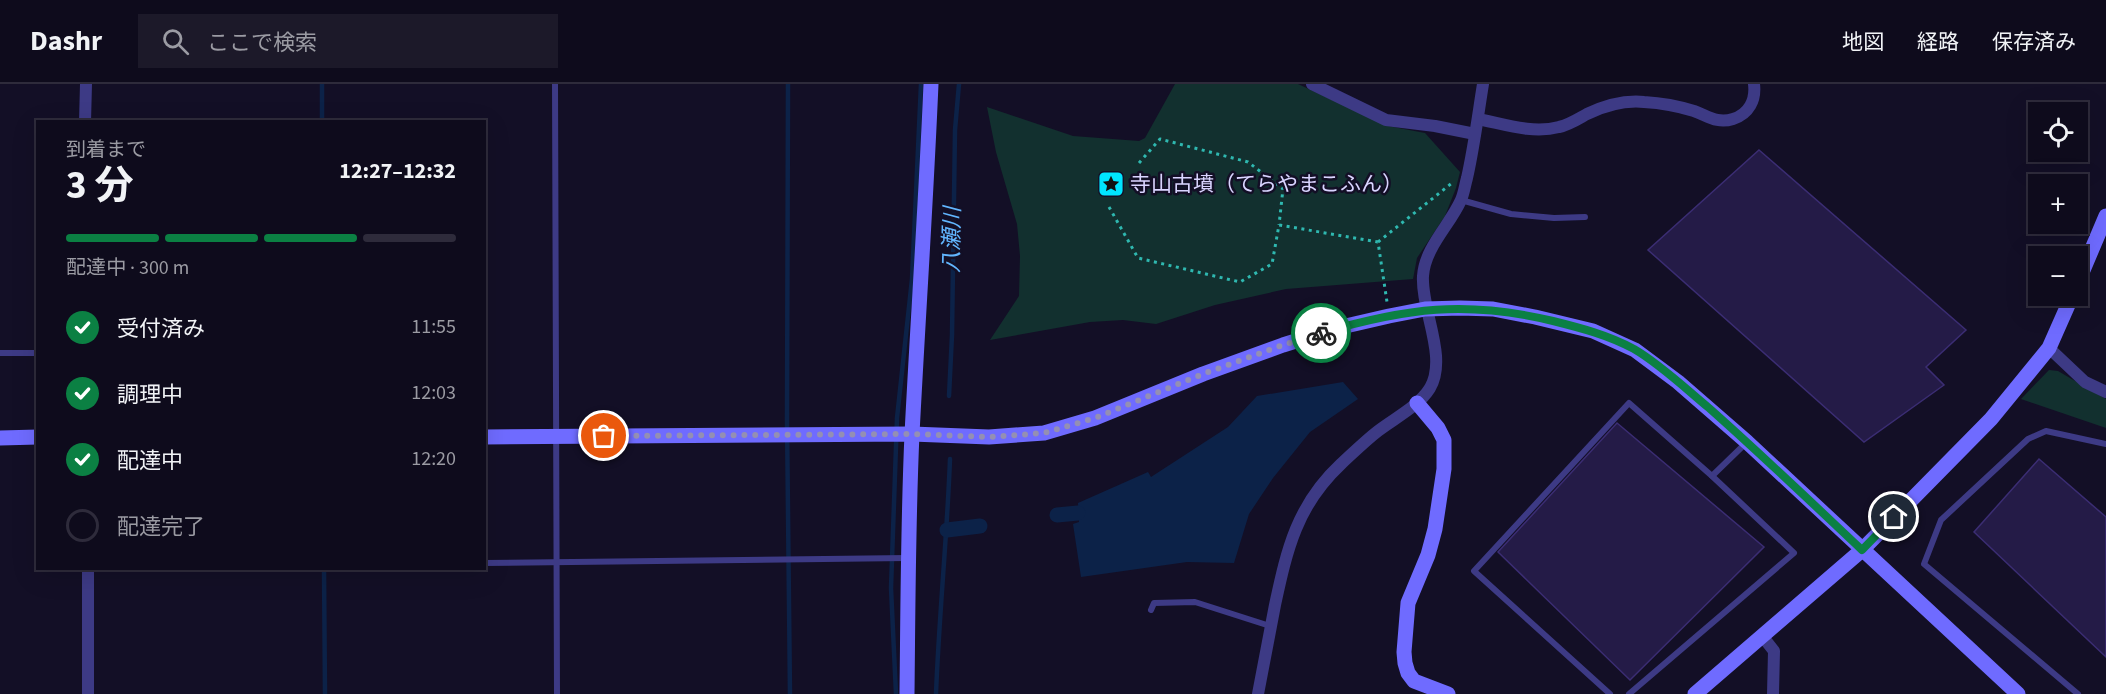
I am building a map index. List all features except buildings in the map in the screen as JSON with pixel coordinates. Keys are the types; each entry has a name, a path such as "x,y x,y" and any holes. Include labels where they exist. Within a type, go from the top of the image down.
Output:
{"street":[{"path":"86,84 86,120"},
{"path":"907,694 912,434 931,84"},
{"path":"1312,84 1386,120 1475,134"},
{"path":"1258,694 1289,545 1299,519 1318,489 1340,464 1417,403 1431,386 1435,370 1433,334 1425,309 1424,267 1440,234 1461,200 1483,84"},
{"path":"1478,119 1526,129 1551,129 1562,127 1611,104 1629,101 1666,104 1694,111 1712,120 1723,121 1744,114 1750,108 1755,94 1754,84"},
{"path":"2088,258 2106,216"},
{"path":"1695,694 1862,550 1991,418 2049,348 2068,306"},
{"path":"486,437 912,434 1017,436 1052,431 1095,418 1203,374 1337,328 1425,309 1493,309 1593,331 1635,350 1678,382 1747,442 2018,694"},
{"path":"2049,348 2085,382 2106,392"},
{"path":"1417,403 1438,428 1444,440 1444,469 1435,530 1428,555 1408,603 1405,663 1408,674 1414,681 1448,694"},
{"path":"0,438 36,438"},
{"path":"88,570 88,694"},
{"path":"1763,637 1774,651 1773,694"}],"lane":[{"path":"555,84 557,694"},
{"path":"1461,200 1510,214 1554,218 1586,217"},
{"path":"0,353 36,353"},
{"path":"1610,694 1474,571 1629,403 1794,553 1629,694"},
{"path":"2079,694 1924,564 1941,520 2028,439 2046,431 2106,444"},
{"path":"1712,477 1747,442"},
{"path":"486,563 908,558"},
{"path":"1151,610 1154,603 1196,602 1271,626"}],"path":[{"path":"1109,207 1138,258 1240,282 1272,264 1283,189 1248,162 1160,139 1139,163"},
{"path":"1279,225 1378,242 1455,181 1465,184"},
{"path":"1378,242 1387,302"}],"green space":[{"path":"1175,84 1298,84 1388,126 1425,133 1460,172 1445,216 1417,258 1413,279 1286,289 1215,305 1156,324 1123,320 1090,322 990,340 1019,296 1020,256 1017,224 996,152 987,107 1073,136 1139,141 1145,138"},
{"path":"2049,370 2058,371 2106,399 2106,428 2021,399"}],"water":[{"path":"1343,382 1358,399 1310,432 1273,478 1249,514 1234,563 1187,562 1081,577 1073,524 1079,522 1078,503 1148,472 1151,477 1228,427 1257,396"}],"waterway":[{"path":"322,84 322,120"},
{"path":"788,84 787,421 790,694"},
{"path":"896,694 891,588 897,418 912,279 921,84"},
{"name":"八瀬川","path":"949,396 955,130 959,84"},
{"name":"八瀬川","path":"936,694 950,459"},
{"path":"1057,515 1078,513"},
{"path":"947,530 980,526"},
{"path":"324,570 325,694"}],"way so far":[{"path":"604,436 912,434 989,437 1044,433 1095,418 1203,374 1321,333"}],"place":[{"name":"寺山古墳（てらやまこふん）","path":"1111,184"}],"route":[{"path":"1321,333 1425,309 1460,308 1493,309 1593,331 1635,350 1678,382 1747,442 1862,550 1894,517"}]}
